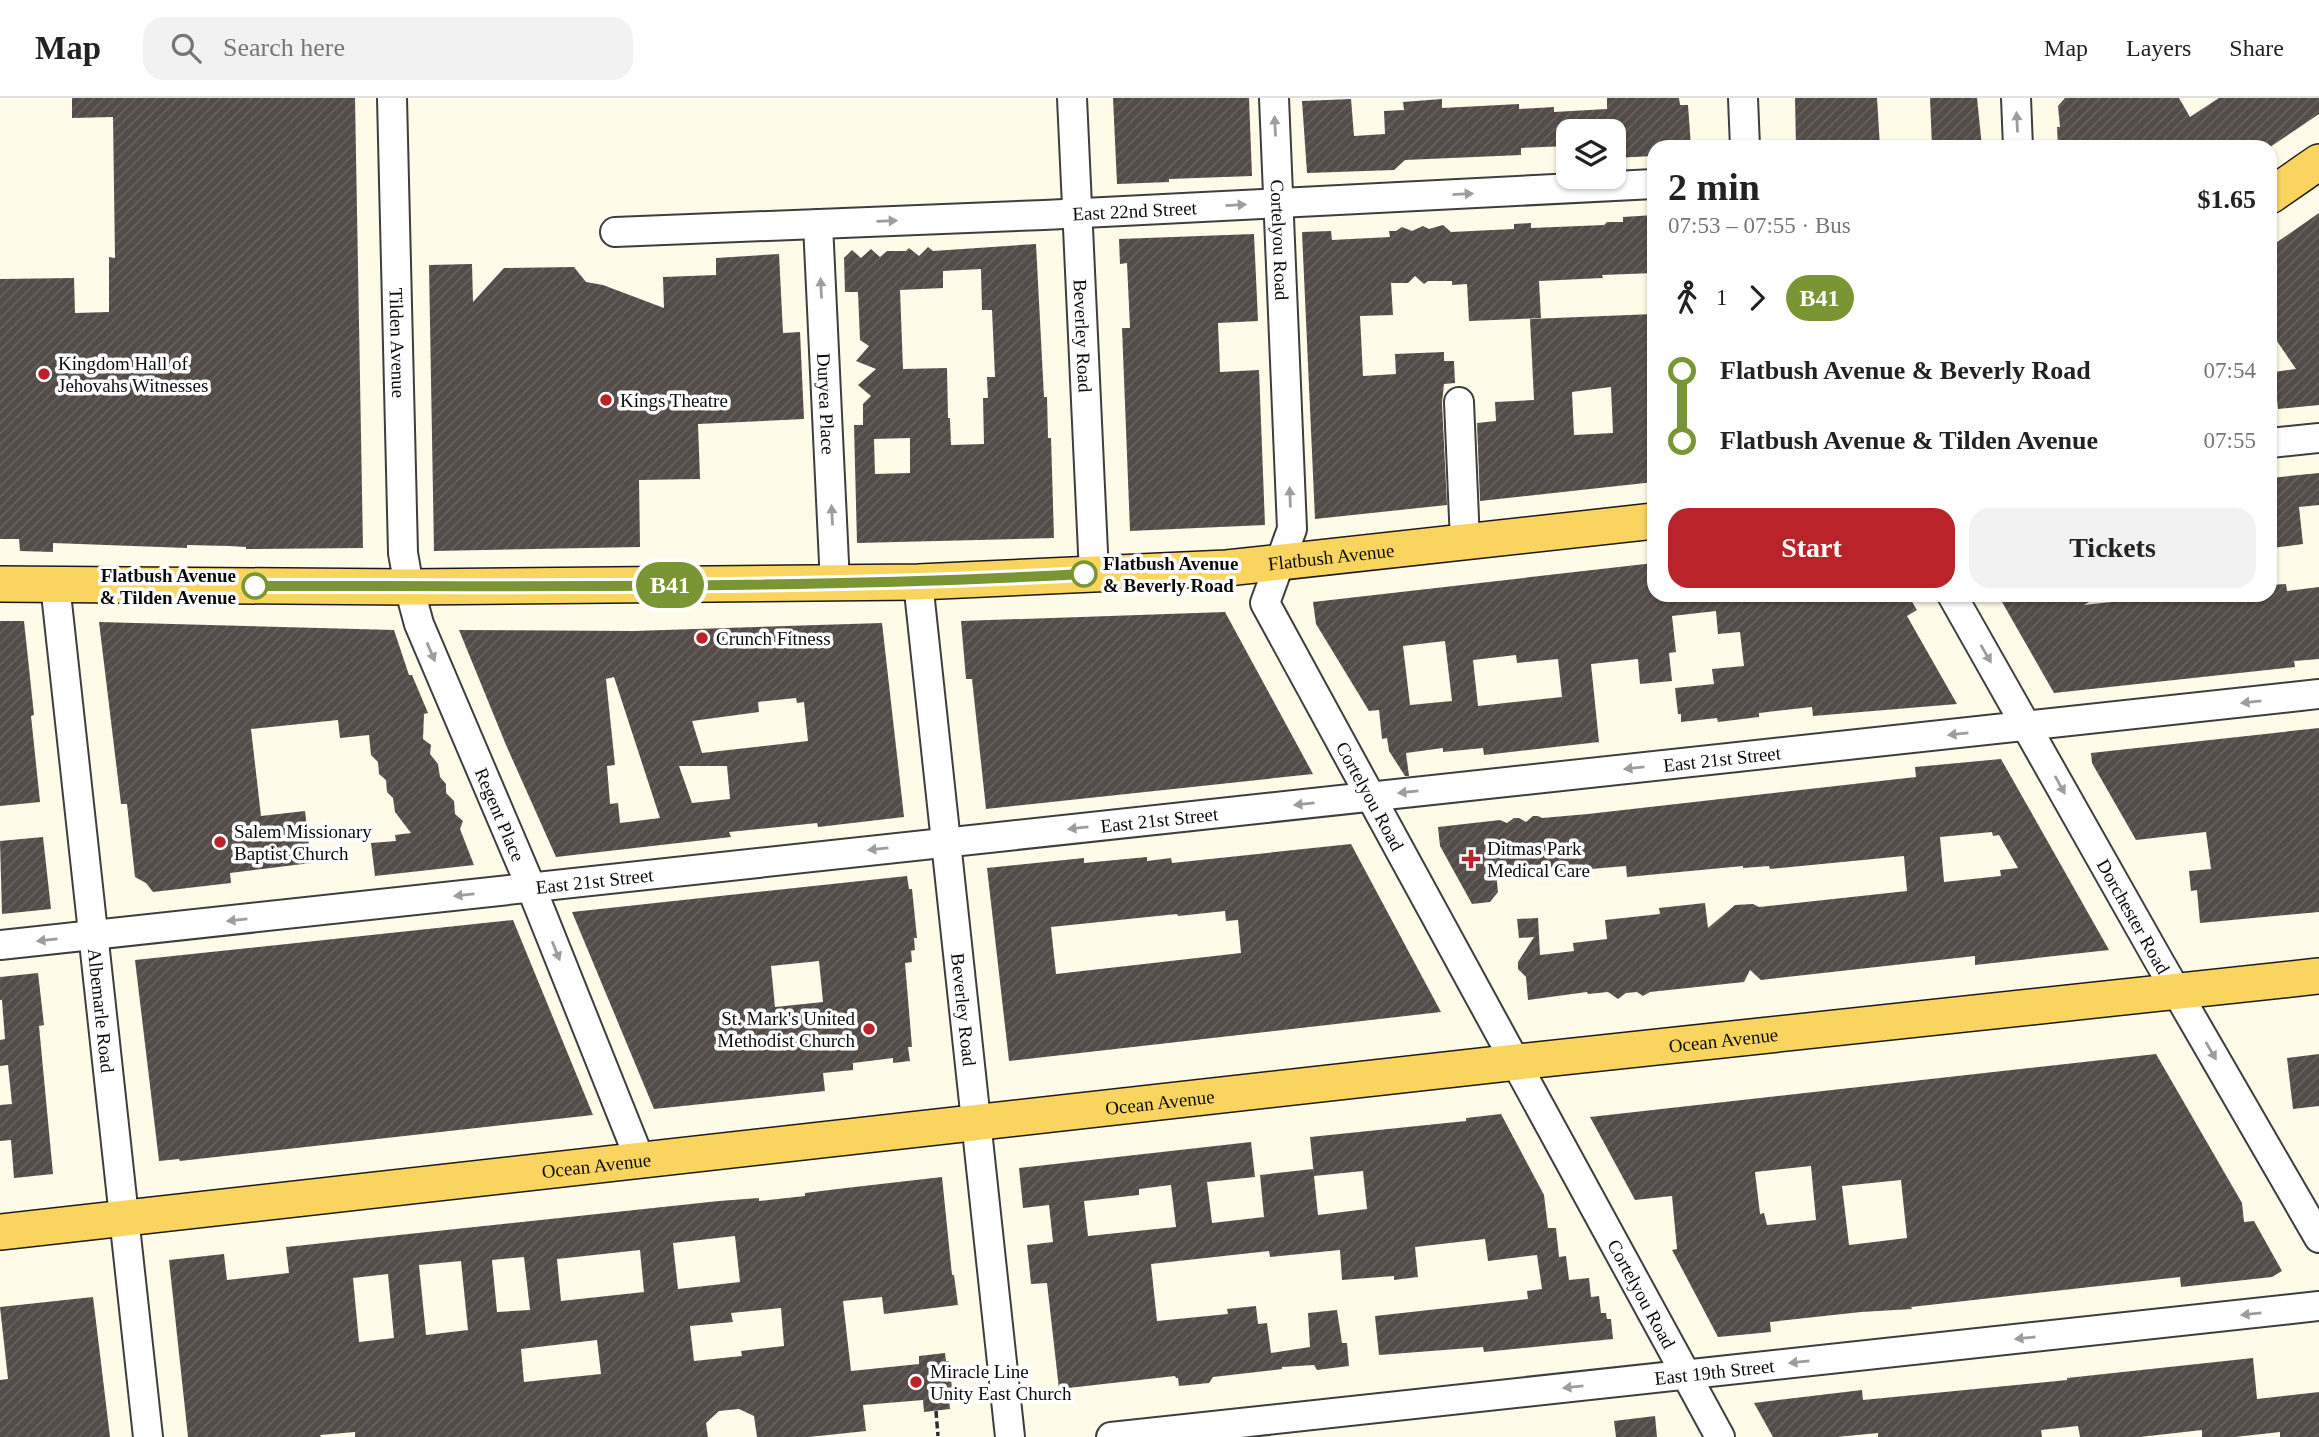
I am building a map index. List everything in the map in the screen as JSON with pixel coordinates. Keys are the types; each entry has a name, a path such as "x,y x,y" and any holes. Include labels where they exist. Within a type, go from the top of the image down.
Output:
{"main road":[{"path":"2277,191 2319,162"},
{"name":"Flatbush Avenue","path":"0,584 409,587 918,582 1227,568 1647,522"},
{"name":"Ocean Avenue","path":"0,1232 1517,1062 2319,976"}],"street":[{"name":"Tilden Avenue","path":"392,98 403,553 409,587"},
{"name":"Beverley Road","path":"1072,98 1094,574"},
{"name":"Cortelyou Road","path":"1274,98 1292,528 1265,603 1720,1437"},
{"path":"1743,98 1745,140"},
{"path":"2016,98 2018,140"},
{"name":"East 22nd Street","path":"615,232 1077,213 1647,184"},
{"name":"Duryea Place","path":"818,224 835,584"},
{"path":"1459,401 1465,542"},
{"path":"2277,442 2319,438"},
{"name":"Beverley Road","path":"918,582 1010,1437"},
{"name":"Albemarle Road","path":"55,584 148,1437"},
{"name":"Regent Place","path":"409,587 419,624 531,887 640,1160"},
{"name":"Dorchester Road","path":"1956,602 2176,992 2319,1238"},
{"name":"East 21st Street","path":"0,945 2319,694"},
{"name":"East 19th Street","path":"1111,1437 2319,1306"}],"path":[{"path":"936,1410 938,1436"}],"building":[{"path":"72,98 355,98 363,548 246,549 229,546 187,545 187,548 53,543 53,552 20,551 19,539 0,539 0,279 74,278 75,313 109,312 109,257 115,258 113,117 72,118"},
{"path":"1113,98 1249,98 1252,176 1117,184"},
{"path":"1607,98 1679,98 1680,105 1688,105 1690,140 1647,140 1647,156 1626,157 1626,119 1556,119 1556,147 1521,148 1521,155 1405,160 1394,170 1307,173 1302,101 1351,99 1354,136 1385,134 1384,111 1404,110 1403,102 1442,99 1442,108 1519,104 1519,109 1554,107 1554,112 1607,109"},
{"path":"1795,98 1877,98 1880,140 1796,140"},
{"path":"1930,98 1977,98 1981,140 1932,140"},
{"path":"2065,98 2179,98 2190,117 2219,98 2319,98 2319,114 2277,142 2277,140 2058,140 2057,127 2060,127 2058,106"},
{"path":"2319,213 2319,405 2278,409 2277,372 2296,369 2277,341 2277,242"},
{"path":"1647,215 1647,273 1539,281 1541,318 1469,321 1467,284 1452,285 1452,281 1428,281 1424,284 1415,276 1408,283 1391,283 1393,315 1360,316 1363,376 1396,374 1395,354 1444,352 1444,361 1454,361 1455,383 1444,384 1442,403 1447,505 1315,519 1302,232 1331,231 1332,240 1390,237 1389,231 1402,227 1412,231 1423,226 1429,229 1443,225 1451,232 1514,229 1514,224 1531,223 1531,228 1604,225 1607,222 1623,222 1623,217"},
{"path":"1254,234 1258,321 1218,323 1220,372 1259,370 1265,525 1130,531 1122,328 1130,328 1127,263 1120,264 1119,239"},
{"path":"1036,244 1044,397 1047,397 1048,438 1051,438 1054,538 857,543 854,425 863,425 863,404 871,396 858,385 876,369 856,361 869,346 860,340 858,292 845,292 844,258 852,250 861,258 871,249 880,257 887,251 906,251 909,248 919,256 928,247 933,251","holes":["981,269 982,310 992,310 995,377 987,377 988,398 983,398 984,444 951,445 947,368 903,369 900,290 943,288 943,271","910,438 910,473 875,474 874,439"]},
{"path":"779,254 783,333 800,332 804,419 698,424 700,479 639,480 640,547 434,551 429,265 472,264 473,302 504,268 574,267 586,282 603,285 664,308 663,277 716,275 716,258"},
{"path":"1647,314 1647,483 1480,501 1477,423 1496,421 1495,402 1534,400 1530,319","holes":["1611,387 1613,433 1574,435 1572,392"]},
{"path":"2319,473 2319,505 2299,507 2303,544 2277,547 2277,477"},
{"path":"1647,564 1647,602 1912,602 1917,610 1907,616 1957,704 1813,716 1812,707 1759,713 1759,717 1718,722 1717,718 1681,722 1675,688 1714,684 1712,669 1744,666 1740,632 1718,634 1716,611 1672,616 1676,652 1669,653 1672,681 1640,684 1638,659 1591,664 1599,742 1484,755 1483,748 1443,752 1443,748 1406,753 1409,776 1405,776 1389,751 1387,738 1382,739 1379,710 1369,711 1316,624 1313,602","holes":["1445,641 1452,701 1410,705 1403,646","1516,655 1517,663 1558,659 1562,697 1478,706 1473,660"]},
{"path":"2286,584 2287,591 2319,587 2319,659 2294,661 2295,667 2054,693 2002,602 2089,602 2084,605 2111,602 2277,602 2277,585"},
{"path":"1225,612 1313,774 986,809 972,679 966,679 961,621"},
{"path":"0,621 24,621 40,802 0,806"},
{"path":"99,622 394,630 409,675 412,675 428,713 424,714 423,739 431,745 430,754 438,764 440,777 446,784 446,793 454,801 455,814 463,821 460,829 474,865 375,876 371,843 396,841 395,835 411,833 395,812 393,798 387,792 386,780 379,774 378,762 371,755 369,735 340,738 338,720 251,729 261,816 305,811 311,863 230,873 231,883 153,892 146,883 135,877 127,804 121,804"},
{"path":"882,623 904,817 818,827 817,823 729,832 731,837 556,857 459,630 634,631","holes":["614,677 660,818 620,823 618,803 610,804 607,766 615,765 606,679","796,698 797,703 804,702 808,741 702,753 692,721 759,712 758,702","679,766 727,766 730,799 692,803"]},
{"path":"2319,728 2319,912 2200,923 2197,890 2191,891 2189,871 2211,869 2206,832 2136,840 2092,763 2091,753"},
{"path":"2001,759 2109,950 1975,965 1975,956 1761,980 1750,970 1744,982 1650,992 1643,996 1637,992 1626,993 1618,999 1608,992 1587,992 1528,1000 1526,977 1518,969 1518,962 1534,937 1519,938 1517,919 1538,918 1540,955 1574,951 1573,943 1607,939 1605,920 1660,914 1659,908 1705,903 1708,928 1735,905 1753,904 1759,907 1907,891 1904,856 1770,869 1769,866 1743,866 1627,877 1626,866 1556,872 1555,867 1496,873 1498,892 1490,902 1472,904 1440,846 1438,827 1500,820 1507,823 1514,818 1526,822 1533,816 1542,818 1588,814 1916,777 1915,767","holes":["1992,832 1993,836 1999,835 2018,868 2000,870 2001,876 1944,882 1940,837"]},
{"path":"43,837 51,909 2,914 0,841"},
{"path":"1351,844 1441,1012 1009,1061 987,868 1084,858 1084,863 1147,857 1147,861 1171,858 1172,863","holes":["1225,911 1226,921 1238,920 1241,953 1056,974 1051,927"]},
{"path":"907,876 909,889 912,889 917,938 914,938 915,950 911,951 912,962 905,963 912,1047 908,1047 910,1061 893,1063 893,1058 853,1063 853,1070 823,1073 825,1091 654,1109 572,912","holes":["819,961 823,1002 775,1007 771,966"]},
{"path":"513,920 593,1115 180,1161 159,1161 135,960"},
{"path":"38,973 44,1025 39,1026 53,1174 14,1178 11,1140 0,1141 0,1105 12,1104 8,1065 0,1066 0,1040 5,1039 0,977"},
{"path":"2156,1054 2242,1203 2244,1222 2254,1221 2282,1271 2272,1277 2181,1287 2180,1277 1911,1307 1912,1309 1770,1322 1771,1332 1718,1337 1672,1250 1677,1249 1672,1196 1635,1200 1590,1117","holes":["1811,1166 1816,1220 1767,1225 1764,1213 1760,1214 1755,1172","1901,1180 1907,1238 1849,1245 1842,1186"]},
{"path":"2319,1054 2319,1106 2293,1109 2287,1058"},
{"path":"1501,1114 1544,1195 1548,1228 1556,1228 1559,1257 1566,1256 1569,1280 1589,1278 1591,1297 1599,1296 1601,1313 1606,1313 1607,1319 1611,1319 1613,1339 1484,1352 1483,1347 1379,1355 1375,1316 1528,1299 1527,1291 1542,1289 1537,1255 1488,1261 1485,1239 1415,1247 1418,1277 1342,1280 1340,1250 1270,1257 1269,1251 1151,1264 1157,1321 1228,1314 1227,1309 1256,1306 1258,1324 1267,1323 1271,1353 1310,1347 1308,1313 1337,1310 1342,1343 1347,1343 1349,1366 1317,1370 1314,1365 1282,1367 1213,1377 1209,1383 1179,1386 1175,1376 1059,1389 1047,1283 1031,1284 1027,1245 1053,1242 1049,1205 1023,1208 1019,1168 1251,1142 1255,1177 1207,1182 1212,1223 1264,1217 1260,1175 1313,1169 1314,1176 1310,1137 1466,1121 1466,1118","holes":["1363,1171 1367,1209 1318,1215 1314,1176","1171,1185 1176,1227 1088,1236 1084,1201 1139,1195 1139,1189"]},
{"path":"942,1177 952,1275 958,1305 884,1314 882,1297 843,1301 851,1371 919,1364 919,1356 945,1353 946,1361 949,1361 953,1397 949,1398 950,1409 924,1412 923,1400 863,1405 866,1431 809,1437 757,1437 754,1416 739,1409 719,1411 706,1423 708,1437 355,1437 355,1432 320,1435 321,1437 188,1437 169,1260 224,1254 227,1280 289,1273 286,1247 719,1201 759,1198 759,1201","holes":["735,1236 740,1282 678,1289 673,1243","640,1250 644,1292 561,1301 557,1259","524,1257 530,1310 497,1312 492,1260","461,1261 468,1330 426,1335 419,1265","388,1274 394,1338 359,1342 353,1278","781,1308 784,1346 741,1351 742,1356 694,1361 690,1326 733,1322 731,1313","597,1340 601,1374 524,1382 521,1349"]},
{"path":"93,1297 110,1437 0,1437 0,1380 8,1379 0,1307"},
{"path":"2253,1358 2257,1399 2319,1392 2319,1437 2280,1437 2280,1432 2235,1437 2202,1437 2202,1430 2140,1437 2080,1437 2078,1426 2041,1430 2042,1437 1878,1437 1878,1433 1837,1437 1773,1437 1754,1403 1862,1390 1863,1400"},
{"path":"1655,1416 1657,1437 1616,1437 1614,1421"}],"bus line":[{"name":"B41","path":"255,586 900,583 1084,574"}],"place":[{"name":"Kingdom Hall of Jehovahs Witnesses","path":"44,374"},
{"name":"Kings Theatre","path":"606,400"},
{"name":"Flatbush Avenue & Beverly Road","path":"1084,574"},
{"name":"Flatbush Avenue & Tilden Avenue","path":"255,586"},
{"name":"Crunch Fitness","path":"702,638"},
{"name":"Salem Missionary Baptist Church","path":"220,842"},
{"name":"Ditmas Park Medical Care","path":"1471,859"},
{"name":"St. Mark's United Methodist Church","path":"869,1029"},
{"name":"Miracle Line Unity East Church","path":"916,1382"}]}
